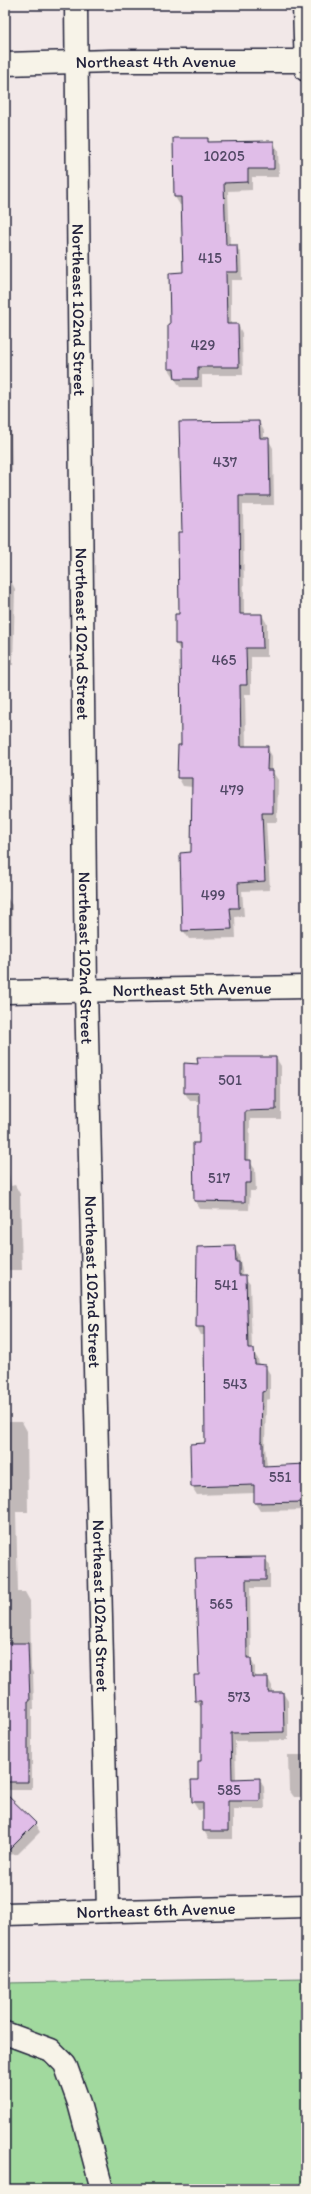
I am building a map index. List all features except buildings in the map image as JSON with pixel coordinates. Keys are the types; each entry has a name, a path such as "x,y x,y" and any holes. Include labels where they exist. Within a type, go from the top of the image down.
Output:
{"street":[{"name":"Northeast 102nd Street","path":"76,5 86,991 108,1911"},
{"path":"304,5 306,70"},
{"name":"Northeast 4th Avenue","path":"5,64 76,62 306,61"},
{"name":"Northeast 5th Avenue","path":"5,992 306,987"},
{"name":"Northeast 6th Avenue","path":"5,1914 306,1906"},
{"path":"5,2033 51,2050 65,2064 79,2103 102,2189"}],"green space":[{"path":"306,1978 306,2189 5,2189 5,1983"}]}
